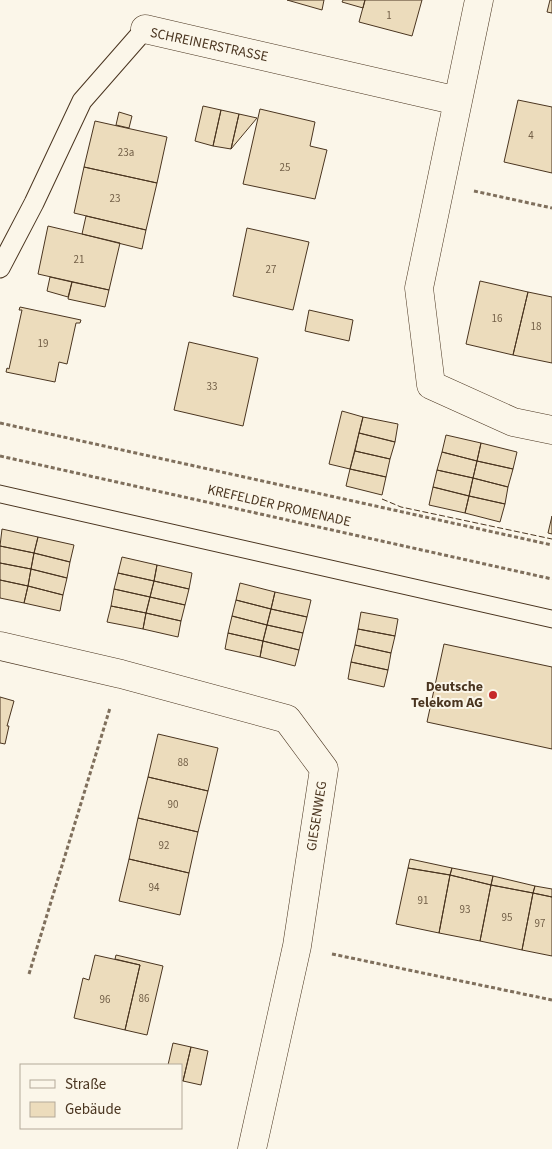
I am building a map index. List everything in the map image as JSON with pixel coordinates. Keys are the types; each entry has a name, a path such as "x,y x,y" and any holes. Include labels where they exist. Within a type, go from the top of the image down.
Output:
{"street":[{"path":"479,0 419,288 431,385 513,422 552,430"},
{"name":"SCHREINERSTRASSE","path":"145,29 458,101"},
{"name":"GIESENWEG","path":"0,646 121,674 287,719 324,769 297,946 252,1149"}],"lane":[{"name":"SCHREINERSTRASSE","path":"0,268 34,203 82,101 145,29"}],"path":[{"path":"440,183 552,208"},
{"path":"0,423 552,545"},
{"name":"KREFELDER PROMENADE","path":"0,456 552,579"},
{"path":"29,974 121,674"},
{"path":"297,946 552,1000"}],"building":[{"path":"287,0 324,0 322,10"},
{"path":"343,0 365,0 363,8 342,2"},
{"path":"365,0 422,0 412,36 359,22"},
{"path":"550,0 552,0 552,13 547,12"},
{"path":"518,100 552,107 552,173 504,162"},
{"path":"203,106 221,110 213,146 195,141"},
{"path":"260,109 315,122 310,146 327,150 315,199 243,184"},
{"path":"221,110 239,114 231,149 213,146"},
{"path":"119,112 132,116 129,128 116,125"},
{"path":"239,114 257,118 231,149"},
{"path":"95,121 167,137 157,183 84,167"},
{"path":"84,167 157,183 146,230 74,213"},
{"path":"86,216 146,230 142,249 82,234"},
{"path":"48,226 120,243 109,290 38,274"},
{"path":"247,228 309,242 293,310 233,296"},
{"path":"50,277 72,282 68,297 47,291"},
{"path":"480,281 528,292 513,355 466,344"},
{"path":"72,282 109,290 105,307 68,299"},
{"path":"528,292 552,297 552,363 513,355"},
{"path":"20,307 81,320 80,323 76,323 67,364 59,362 55,382 6,372 7,368 9,369 22,310 19,310"},
{"path":"309,310 353,320 349,341 305,331"},
{"path":"189,342 258,358 243,426 174,410"},
{"path":"342,411 363,417 350,469 329,464"},
{"path":"363,417 398,424 395,442 359,433"},
{"path":"359,433 395,442 390,459 355,451"},
{"path":"446,435 481,443 477,461 442,452"},
{"path":"481,443 517,452 513,469 477,461"},
{"path":"355,451 390,459 386,477 350,469"},
{"path":"442,452 477,461 473,478 437,470"},
{"path":"477,461 513,469 508,487 473,478"},
{"path":"350,469 386,477 382,495 346,486"},
{"path":"437,470 473,478 469,496 433,487"},
{"path":"473,478 508,487 505,504 469,496"},
{"path":"433,487 469,496 465,513 429,505"},
{"path":"469,496 505,504 500,522 465,513"},
{"path":"552,516 552,534 548,533"},
{"path":"2,529 38,537 34,553 0,546"},
{"path":"38,537 74,545 70,562 34,553"},
{"path":"0,546 34,553 31,569 0,563"},
{"path":"34,553 70,562 67,578 31,569"},
{"path":"122,557 157,565 154,581 118,573"},
{"path":"0,563 31,569 28,586 0,580"},
{"path":"157,565 192,573 189,589 154,581"},
{"path":"31,569 67,578 63,595 28,586"},
{"path":"118,573 154,581 150,597 114,589"},
{"path":"0,580 28,586 24,603 0,598"},
{"path":"154,581 189,589 185,605 150,597"},
{"path":"240,583 275,592 271,609 236,600"},
{"path":"28,586 63,595 60,611 24,603"},
{"path":"114,589 150,597 146,613 111,606"},
{"path":"275,592 311,600 307,617 271,609"},
{"path":"150,597 185,605 181,621 146,613"},
{"path":"236,600 271,609 267,625 232,616"},
{"path":"111,606 146,613 143,629 107,622"},
{"path":"271,609 307,617 303,633 267,625"},
{"path":"361,612 398,619 395,636 358,629"},
{"path":"146,613 181,621 178,637 143,629"},
{"path":"232,616 267,625 263,641 228,633"},
{"path":"267,625 303,633 299,650 263,641"},
{"path":"358,629 395,636 391,653 355,645"},
{"path":"228,633 263,641 260,657 225,649"},
{"path":"263,641 299,650 295,666 260,657"},
{"name":"Deutsche Telekom AG","path":"444,644 552,667 552,749 427,722"},
{"path":"355,645 391,653 388,670 351,662"},
{"path":"351,662 388,670 384,687 348,679"},
{"path":"0,697 14,701 7,726 9,726 5,744 0,743"},
{"path":"158,734 218,748 208,791 148,777"},
{"path":"148,777 208,791 198,832 138,818"},
{"path":"138,818 198,832 189,873 129,859"},
{"path":"129,859 189,873 180,915 119,901"},
{"path":"410,859 452,868 450,875 408,868"},
{"path":"408,868 450,875 439,933 396,924"},
{"path":"452,868 493,876 491,885 450,875"},
{"path":"450,875 491,885 480,941 439,933"},
{"path":"493,876 535,886 533,893 491,885"},
{"path":"491,885 533,893 522,950 480,941"},
{"path":"535,886 552,889 552,897 533,893"},
{"path":"533,893 552,897 552,956 522,950"},
{"path":"95,955 140,965 125,1030 74,1018 83,978 89,980"},
{"path":"116,955 163,966 147,1035 125,1030 140,965 115,959"},
{"path":"173,1043 191,1047 183,1081 182,1064 168,1064"},
{"path":"191,1047 208,1051 201,1085 183,1081"}],"tram line":[{"path":"0,485 552,610"},
{"path":"0,503 552,628"}],"fence":[{"path":"382,499 401,507 552,539"}],"place":[{"name":"Deutsche Telekom AG","path":"493,695"}]}
